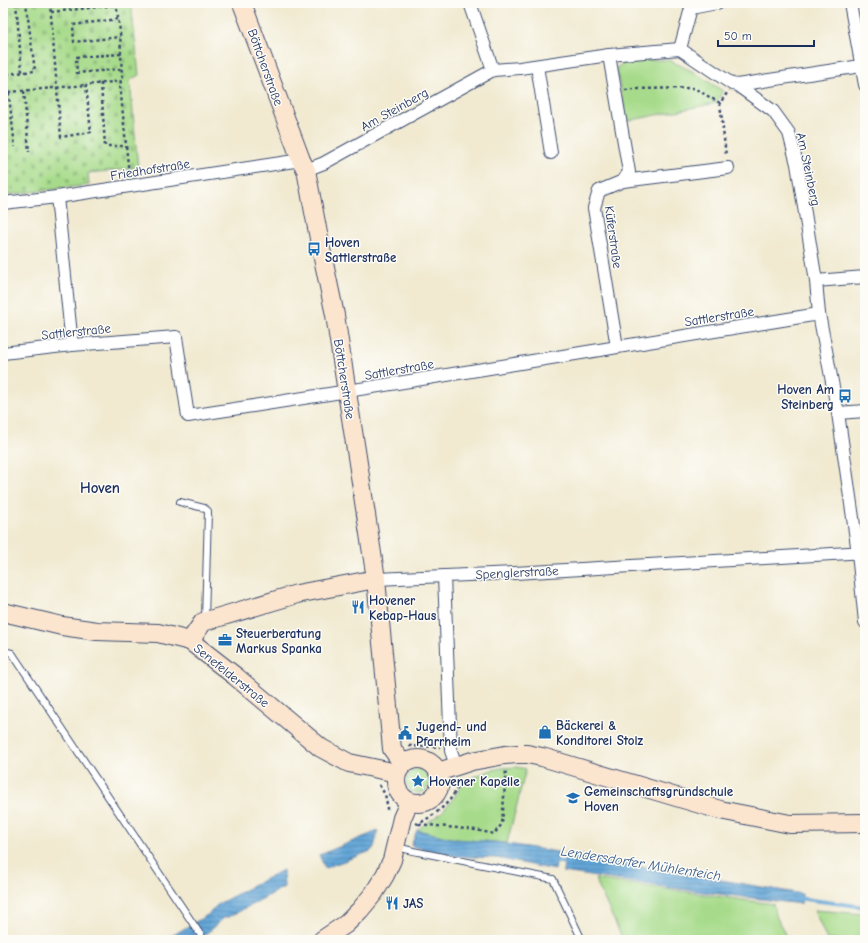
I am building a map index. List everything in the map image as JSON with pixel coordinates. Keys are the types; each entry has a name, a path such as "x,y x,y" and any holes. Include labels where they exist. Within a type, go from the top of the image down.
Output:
{"main road":[{"name":"Böttcherstraße","path":"242,3 304,165 335,315 376,579 392,749 400,769"},
{"name":"Spenglerstraße","path":"205,622 297,594 376,579"},
{"name":"Senefelderstraße","path":"3,612 62,626 97,631 158,633 190,641 235,676 321,748 349,763 400,769"},
{"path":"190,641 203,622 205,622"},
{"path":"438,772 486,758 527,754 542,757 720,810 790,824 865,823"},
{"path":"422,759 435,766 438,772 440,786 432,799 426,802 419,804 411,803 400,795 396,788 395,781 400,769 409,761 422,759"},
{"path":"322,940 346,924 370,899 385,875 392,860 402,818 409,802"}],"street":[{"path":"470,3 493,70"},
{"path":"680,49 690,5 717,3"},
{"path":"850,3 865,85"},
{"name":"Am Steinberg","path":"304,165 324,162 493,70 537,66 609,55 680,49 773,111 790,133 796,164 816,281 819,314 838,412 862,552 865,622"},
{"path":"609,55 629,172 622,182"},
{"path":"537,66 551,154"},
{"path":"734,84 861,66"},
{"name":"Friedhofstraße","path":"3,203 304,165"},
{"name":"Küferstraße","path":"617,347 594,208 599,191 622,182 728,168"},
{"path":"57,197 72,345"},
{"path":"816,281 865,277"},
{"name":"Sattlerstraße","path":"3,353 72,345 176,336 188,416 347,392 819,314"},
{"path":"838,412 865,411"},
{"name":"Spenglerstraße","path":"376,579 515,573 862,552"},
{"path":"444,576 450,751 456,766"}],"lane":[{"path":"180,502 204,508 208,511 205,622"},
{"path":"3,651 12,654 204,940"},
{"path":"395,847 553,879 582,940"}],"path":[{"path":"16,3 22,72"},
{"path":"7,74 35,71 26,3"},
{"path":"50,3 61,137 91,132 86,85"},
{"path":"51,12 116,4 121,54 120,85 130,186"},
{"path":"118,19 73,26 74,42 120,37"},
{"path":"3,45 15,148"},
{"path":"121,54 76,57 77,73 121,69"},
{"path":"9,92 121,81"},
{"path":"100,83 105,146 126,146"},
{"path":"728,168 720,103 734,84"},
{"path":"634,89 694,88 720,103"},
{"path":"24,90 29,152"},
{"path":"402,818 494,834 502,824 507,772 505,756"},
{"path":"402,818 433,816 448,802 461,779 456,766"}],"green space":[{"path":"3,3 131,3 139,75 130,80 138,168 88,173 89,185 7,195 3,151"},
{"path":"629,60 669,60 692,71 723,91 716,103 627,121 616,68"},
{"path":"517,767 526,769 507,843 455,839 417,830 442,812 453,799 464,781 489,771 501,768"},
{"path":"418,769 427,772 430,781 427,790 418,793 409,790 406,781 409,772"},
{"path":"595,879 773,904 777,918 788,940 623,940"},
{"path":"814,910 865,914 865,940 827,940"}],"water":[{"path":"417,830 455,839 495,842 558,852 555,870 497,858 455,856 411,846"},
{"path":"378,831 374,847 371,851 325,868 319,855"},
{"path":"565,853 802,894 801,904 680,889 563,872"},
{"path":"283,870 284,887 229,917 225,917 197,940 161,940 175,934 209,914 218,904"}],"waterway":[{"name":"Lendersdorfer Mühlenteich","path":"552,861 569,863"},
{"name":"Lendersdorfer Mühlenteich","path":"797,898 865,907"}],"place":[{"name":"Hoven Sattlerstraße","path":"314,249"},
{"name":"Hoven Am Steinberg","path":"845,396"},
{"name":"Hovener Kebap-Haus","path":"358,607"},
{"name":"Steuerberatung Markus Spanka","path":"225,640"},
{"name":"Bäckerei & Konditorei Stolz","path":"545,732"},
{"name":"Jugend- und Pfarrheim","path":"405,733"},
{"name":"Hovener Kapelle","path":"418,781"},
{"name":"Gemeinschaftsgrundschule Hoven","path":"573,798"},
{"name":"JAS","path":"392,903"}],"district":[{"name":"Hoven","path":"100,488"}]}
